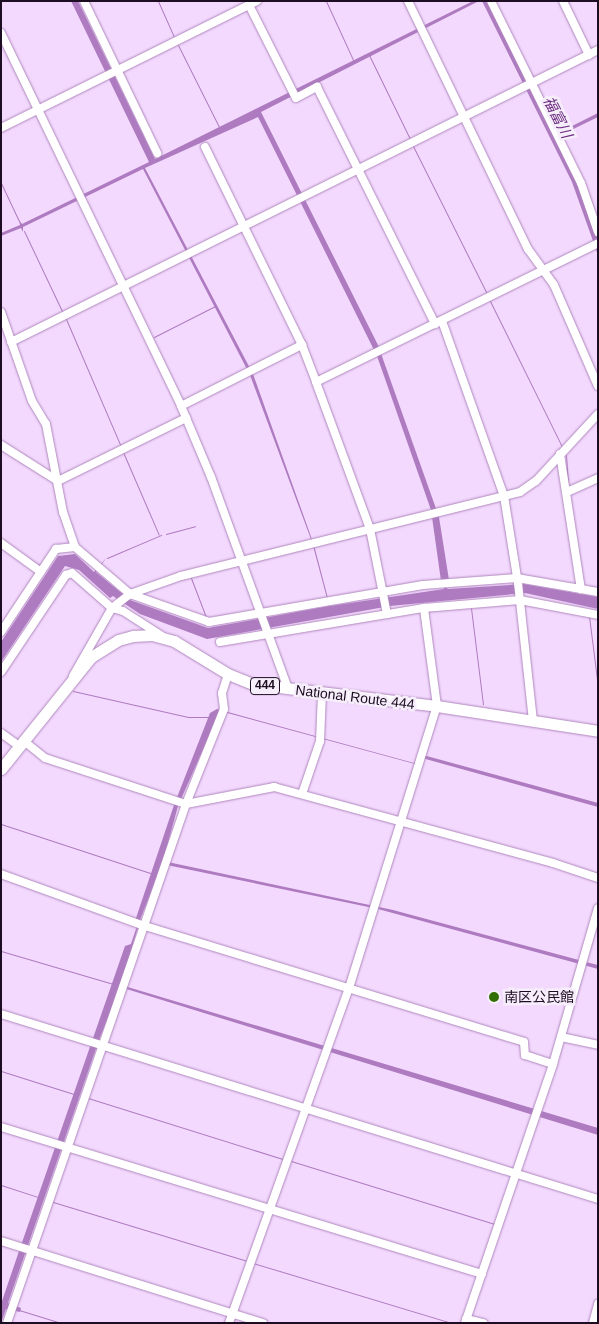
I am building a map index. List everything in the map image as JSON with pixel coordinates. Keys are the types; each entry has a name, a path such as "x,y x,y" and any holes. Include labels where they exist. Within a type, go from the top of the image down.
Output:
{"highway":[{"name":"National Route 444","path":"1,769 71,680 92,657 118,640 133,636 162,636 186,647 228,674 253,684 437,706 598,731"}],"street":[{"path":"84,1 112,73 157,152"},
{"path":"408,1 528,249 546,270 598,386"},
{"path":"491,1 528,85 557,135 581,183 598,232"},
{"path":"563,1 589,55"},
{"path":"1,128 252,3 296,98 317,87 438,322 504,496 518,581 533,720"},
{"path":"1,33 125,286 181,406 242,562 288,689"},
{"path":"12,342 598,50"},
{"path":"205,146 302,345 370,529 386,611"},
{"path":"316,382 596,244"},
{"path":"1,312 32,400 46,424 63,512 75,547 130,594 209,622 383,595 518,581 598,592"},
{"path":"181,406 302,345"},
{"path":"71,680 77,664 114,606 130,594 181,576 434,514 504,496 527,488 598,414"},
{"path":"58,481 186,418"},
{"path":"1,445 58,481"},
{"path":"560,454 581,589"},
{"path":"567,492 598,478"},
{"path":"1,543 42,569"},
{"path":"1,632 56,549 75,547"},
{"path":"1,672 66,575 72,573 80,576 114,606 162,636"},
{"path":"220,642 386,611 520,597 598,615"},
{"path":"229,1323 350,988 418,760 437,706 424,608"},
{"path":"7,1323 27,1249 63,1145 98,1044 123,987 141,924 166,864 181,803 223,711 222,693 228,674"},
{"path":"302,794 320,738 322,693"},
{"path":"1,733 45,758 181,803 274,787 598,878"},
{"path":"1,874 141,924 524,1042 525,1055 553,1064"},
{"path":"484,1323 466,1321 518,1174 553,1064 598,908"},
{"path":"1,1014 598,1199"},
{"path":"561,1036 598,1045"},
{"path":"1,1127 482,1274"},
{"path":"1,1241 263,1323"},
{"path":"593,1323 598,1304"}],"shaded area":[{"path":"71,1 78,1 155,159 473,1 479,1 261,112 378,345 439,517 449,580 441,581 431,510 377,356 258,117 145,168 253,374 314,545 330,606 444,589 444,586 448,589 524,584 598,597 598,609 525,593 390,606 207,639 140,614 113,596 110,598 79,570 65,566 1,662 1,642 58,556 75,554 94,572 107,557 96,572 130,600 208,628 329,606 312,542 250,375 143,169 23,227 23,232 21,228 1,236 1,233 20,225 19,220 22,224 149,162"},
{"path":"482,1 488,1 558,133 598,113 598,117 559,136 598,239 598,255 572,182"},
{"path":"217,709 414,763 423,755 598,803 598,807 422,758 415,764 220,711 178,806 163,861 393,910 598,965 598,969 378,909 162,864 140,920 121,985 598,1128 598,1135 120,987 99,1040 8,1303 21,1308 20,1312 6,1309 1,1323 1,1304 125,946 131,944 137,926 136,918 174,805 210,713"}],"waterway":[{"path":"158,1 174,37"},
{"path":"326,1 354,62"},
{"path":"178,45 219,127"},
{"path":"369,55 410,139"},
{"path":"413,146 487,294"},
{"path":"1,183 19,221"},
{"path":"24,231 63,313"},
{"path":"490,301 562,447"},
{"path":"154,337 215,306"},
{"path":"66,319 121,447"},
{"path":"123,452 159,535"},
{"path":"566,455 568,485"},
{"path":"564,502 566,515"},
{"path":"166,534 195,526"},
{"path":"107,558 161,535"},
{"path":"1,539 41,567"},
{"path":"191,578 206,617"},
{"path":"471,608 483,704"},
{"path":"589,616 598,687"},
{"path":"73,691 188,717 209,717"},
{"path":"1,824 150,873"},
{"path":"1,951 113,984"},
{"path":"1,1071 74,1094"},
{"path":"88,1098 283,1159"},
{"path":"291,1161 495,1224"},
{"path":"1,1185 39,1197"},
{"path":"53,1202 247,1261"},
{"path":"253,1263 452,1323"},
{"path":"19,1310 61,1323"}],"place":[{"name":"南区公民館","path":"494,997"}],"water label":[{"name":"福富川","path":"558,117"}]}
